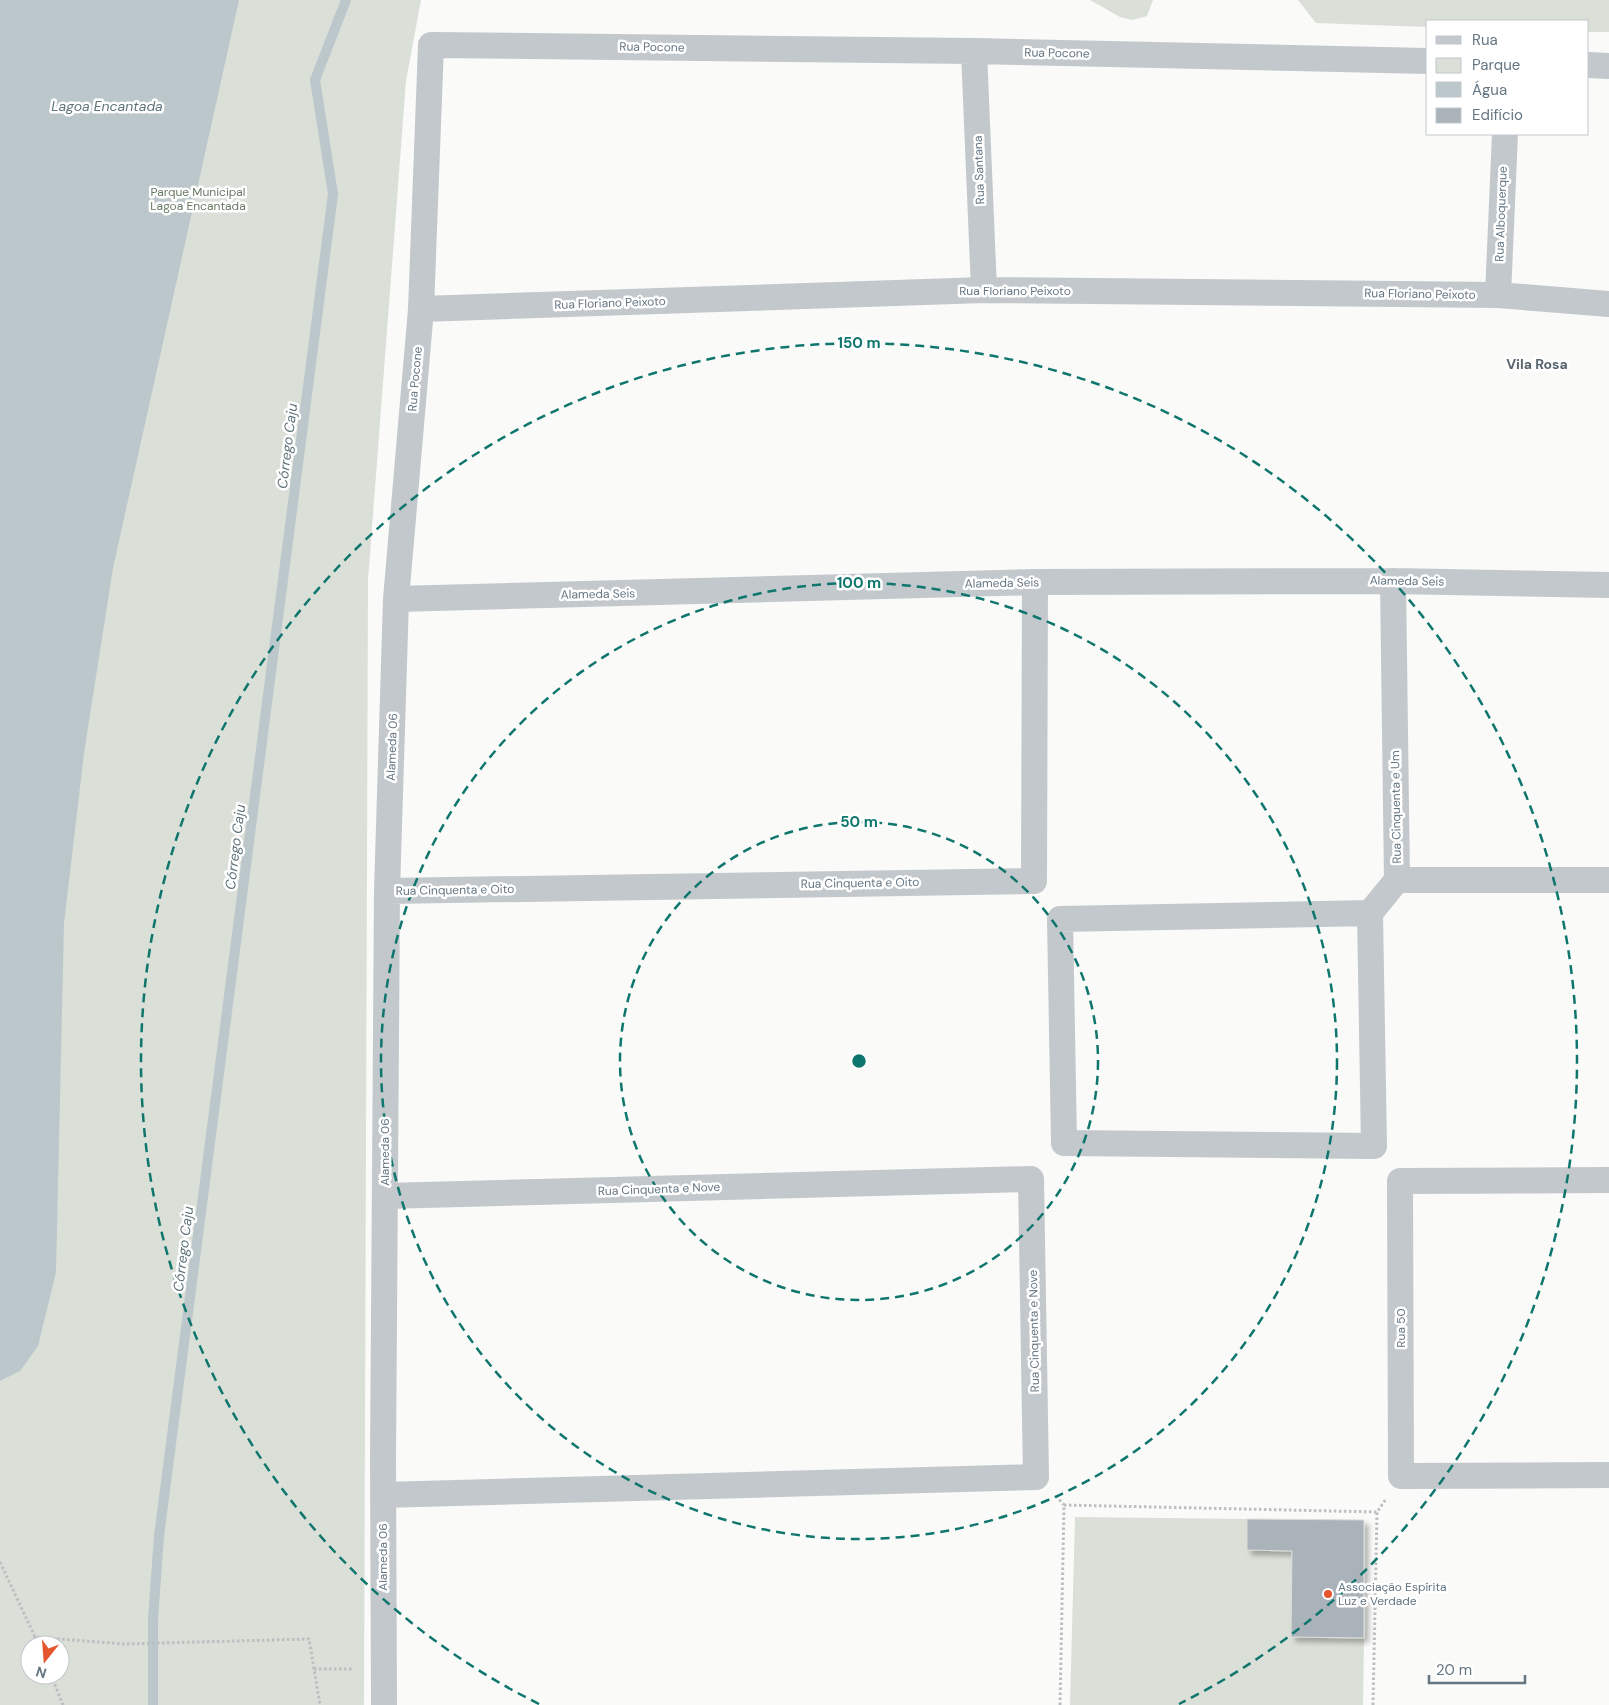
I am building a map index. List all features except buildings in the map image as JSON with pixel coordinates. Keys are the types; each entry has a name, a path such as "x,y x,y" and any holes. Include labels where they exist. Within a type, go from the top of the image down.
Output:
{"street":[{"name":"Rua Pocone","path":"396,599 421,309 431,45 974,51 1426,61"},
{"name":"Rua Santana","path":"974,51 984,290"},
{"path":"1589,65 1609,66"},
{"name":"Rua Alboquerque","path":"1498,295 1505,135"},
{"name":"Rua Floriano Peixoto","path":"421,309 984,290 1498,295 1609,304"},
{"name":"Alameda Seis","path":"396,599 1035,582 1393,581 1609,585"},
{"name":"Rua Cinquenta e Um","path":"1393,581 1397,880 1609,880"},
{"name":"Rua Cinquenta e Oito","path":"387,891 1034,881 1035,582"},
{"name":"Alameda 06","path":"384,1705 383,1495 387,891 396,599"},
{"path":"1370,913 1060,919 1064,1143 1374,1146 1370,913 1397,880"},
{"name":"Rua Cinquenta e Nove","path":"383,1495 1036,1477 1031,1179 385,1196"},
{"name":"Rua 50","path":"1609,1180 1400,1181 1401,1476 1609,1475"}],"path":[{"path":"1060,1705 1064,1505 1377,1512 1373,1705"},
{"path":"0,1562 34,1635"},
{"path":"70,1640 124,1644 309,1639 320,1705"},
{"path":"314,1669 384,1669"},
{"path":"55,1685 63,1705"}],"green space":[{"name":"Parque Municipal Lagoa Encantada","path":"0,0 421,0 406,81 368,580 364,1705 0,1705"},
{"path":"1090,0 1153,0 1147,16 1132,20 1120,17"},
{"path":"1298,0 1609,0 1609,32 1589,32 1589,20 1426,20 1426,27 1316,23"},
{"path":"1075,1517 1247,1519 1247,1550 1292,1551 1291,1637 1364,1638 1363,1705 1070,1705"}],"water":[{"name":"Lagoa Encantada","path":"0,0 239,0 113,568 84,753 64,923 56,1272 38,1346 20,1371 0,1381"}],"waterway":[{"name":"Córrego Caju","path":"153,1705 153,1619 159,1536 333,194 315,80 346,0"}],"place":[{"name":"Associação Espírita Luz e Verdade","path":"1328,1594"}],"district":[{"name":"Vila Rosa","path":"1537,364"}]}
